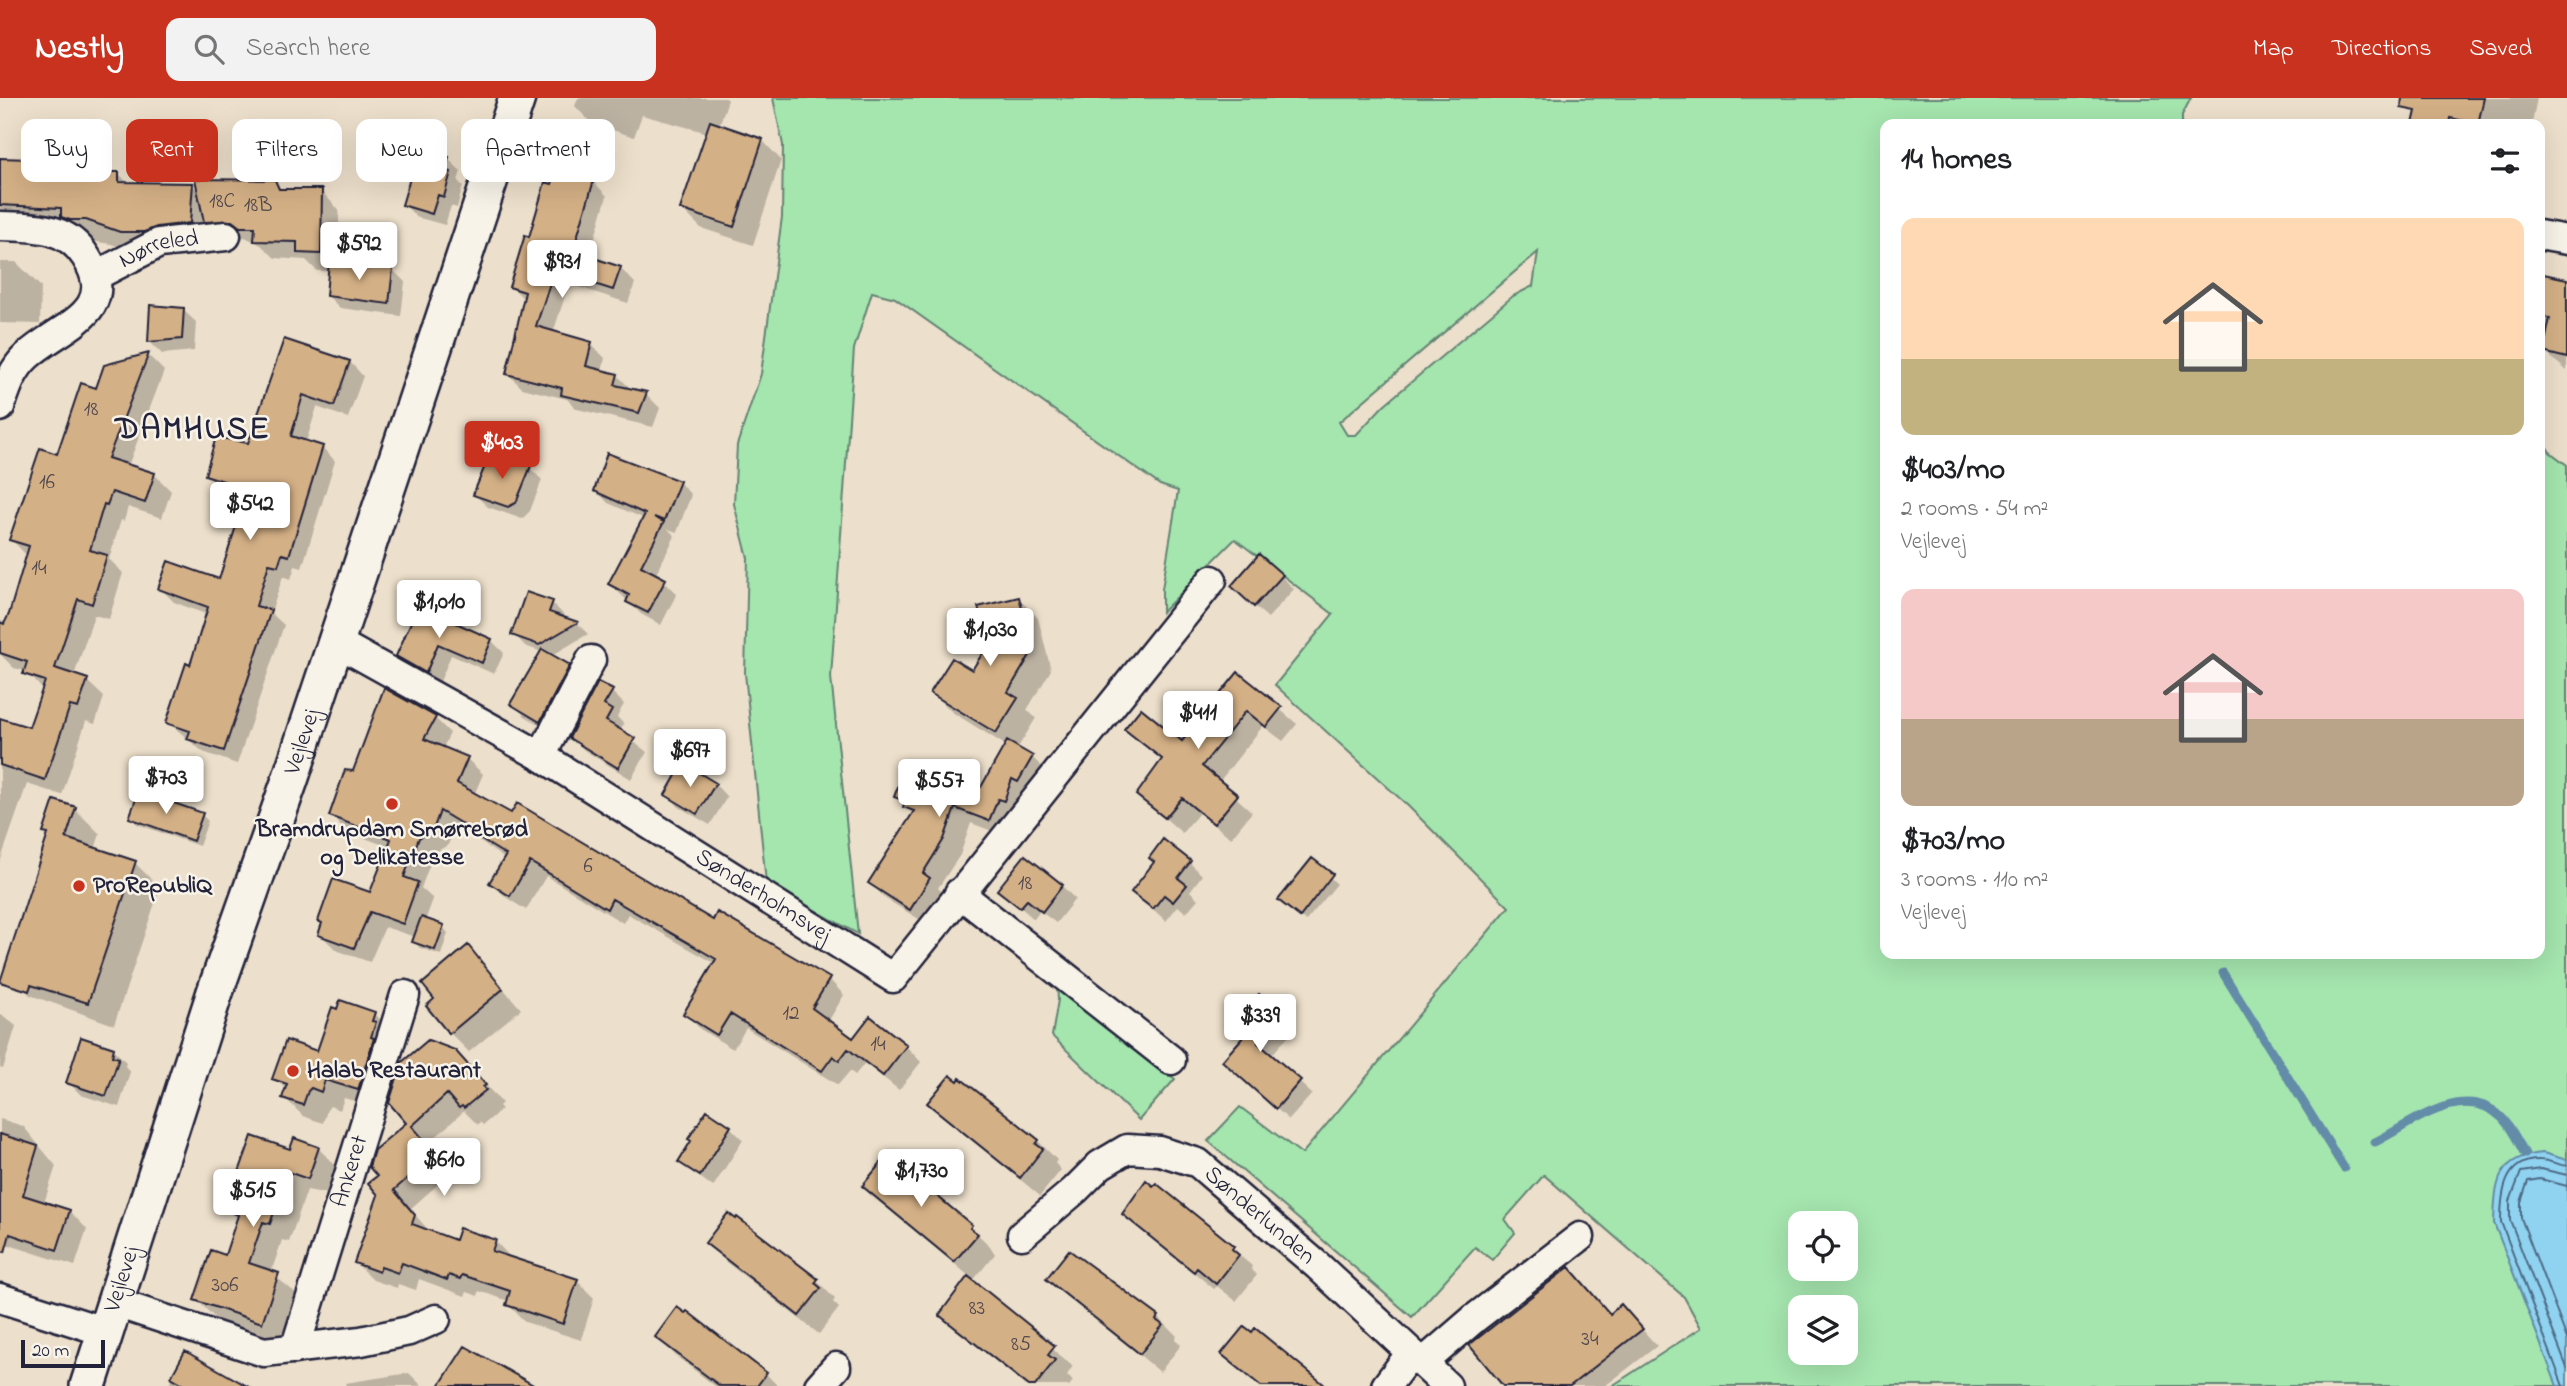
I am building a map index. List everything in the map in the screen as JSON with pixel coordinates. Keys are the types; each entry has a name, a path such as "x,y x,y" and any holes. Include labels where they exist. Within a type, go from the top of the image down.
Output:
{"street":[{"name":"Vejlevej","path":"88,1386 215,992 336,642 517,98"},
{"name":"Nørreled","path":"0,226 56,230 82,250 97,275 96,294 83,314 61,334 29,354 12,373 0,407"},
{"name":"Nørreled","path":"97,275 159,243 226,236"},
{"path":"2545,236 2567,240"},
{"name":"Sønderholmsvej","path":"336,642 541,757 893,978 959,892 1212,580"},
{"path":"541,757 591,660"},
{"path":"959,892 1171,1060"},
{"name":"Ankeret","path":"295,1349 405,995"},
{"name":"Sønderlunden","path":"1022,1235 1109,1160 1127,1149 1160,1151 1198,1163 1318,1266 1447,1386"},
{"path":"1386,1386 1417,1358 1475,1318 1580,1237"},
{"path":"0,1298 111,1317 264,1352 325,1347 409,1331 436,1318"}],"green space":[{"path":"773,98 2191,98 2182,119 1880,119 1880,959 2545,959 2545,445 2567,465 2567,1386 1612,1386 1701,1328 1684,1297 1544,1175 1505,1219 1515,1233 1492,1260 1475,1247 1412,1317 1208,1141 1240,1107 1302,1154 1509,907 1405,803 1275,685 1333,614 1235,539 1162,612 1162,589 1178,491 1160,485 895,298 872,292 854,349 831,677 858,934 766,883 745,673 748,558 734,504 737,445 761,374 782,217 783,145","holes":["1538,252 1533,286 1513,296 1384,405 1356,435 1347,435 1339,422"]},
{"path":"1057,984 1175,1079 1139,1120 1052,1036 1058,1000"}],"water":[{"path":"2543,1153 2567,1160 2567,1386 2557,1386 2494,1223 2496,1196 2502,1174 2516,1160"}],"building":[{"path":"2402,98 2484,98 2479,119 2414,119 2416,111 2401,108"},
{"path":"710,121 763,139 734,227 680,209"},
{"path":"0,158 21,159 21,182 112,182 112,172 119,172 119,182 193,183 190,223 157,227 144,232 120,232 86,220 70,220 61,217 61,208 0,205"},
{"path":"447,171 451,172 444,197 438,195 432,214 402,205 409,182 447,182"},
{"path":"232,179 232,182 276,182 279,189 322,189 321,254 297,253 297,242 254,241 255,227 240,227 232,221 204,222 196,182"},
{"path":"545,182 593,182 573,251 621,267 613,290 554,271 536,326 592,342 586,366 618,374 615,385 647,392 639,413 561,395 562,388 506,374 525,292 509,287 525,235 529,237"},
{"path":"329,261 393,268 389,304 326,296"},
{"path":"2545,274 2567,279 2567,358 2545,352 2550,318 2545,317"},
{"path":"150,305 184,308 182,339 148,342"},
{"path":"284,339 350,361 334,406 303,395 291,436 323,446 289,556 282,554 278,566 269,564 256,606 271,610 224,751 187,739 190,731 166,723 186,663 190,665 208,607 158,589 168,561 219,579 248,489 205,475 216,437 248,443"},
{"path":"149,353 108,458 155,473 145,503 112,492 107,505 104,504 90,550 107,555 92,604 78,599 55,668 88,679 78,708 70,706 45,780 0,765 0,718 29,727 45,681 23,674 27,662 0,653 0,622 4,624 9,614 29,546 9,540 40,448 57,454 81,383 96,388 104,365"},
{"path":"607,453 680,481 664,521 654,517 664,522 641,566 666,579 648,613 626,602 629,595 608,584 645,514 594,491"},
{"path":"501,454 531,466 516,503 508,507 473,495 489,456 499,460"},
{"path":"1259,554 1283,575 1254,607 1231,586"},
{"path":"526,592 553,601 549,612 578,622 539,645 511,635"},
{"path":"1019,597 1033,650 1008,692 1018,698 996,733 930,693 952,658 972,670 989,643 978,607"},
{"path":"418,606 492,639 482,663 438,644 426,673 396,656"},
{"path":"542,649 570,665 540,722 510,704"},
{"path":"1238,672 1282,707 1266,727 1246,711 1202,766 1238,795 1214,824 1182,798 1165,818 1136,795 1162,759 1124,729 1141,708 1182,741"},
{"path":"598,682 613,690 604,705 612,710 606,721 635,738 618,768 569,738"},
{"path":"384,688 436,717 424,739 468,757 457,783 511,813 517,803 713,920 717,912 830,978 812,1008 853,1038 870,1016 907,1045 883,1076 848,1049 839,1061 833,1056 822,1071 730,1014 717,1035 683,1014 716,959 612,899 607,909 530,862 510,896 489,883 506,855 478,838 480,835 440,811 433,830 419,838 404,877 418,882 403,924 370,912 354,948 318,935 322,923 318,921 333,879 370,892 391,839 329,816 345,770 353,771"},
{"path":"1007,741 1033,756 1018,782 1012,779 1004,801 998,799 989,821 955,808 944,839 923,873 930,878 910,910 868,883 914,811 903,807 905,801 894,797 908,761 981,787"},
{"path":"683,763 716,783 697,814 665,795"},
{"path":"139,791 203,813 193,841 129,818"},
{"name":"ProRepubliQ","path":"54,800 76,807 66,838 136,861 88,1003 31,985 29,991 0,982 48,834 43,833"},
{"path":"1163,839 1191,861 1178,878 1187,885 1173,902 1164,895 1153,909 1131,892 1154,862 1149,858"},
{"path":"1025,855 1063,885 1042,912 1027,900 1020,908 997,890"},
{"path":"1312,858 1333,874 1300,917 1278,900"},
{"path":"421,917 444,925 435,950 412,942"},
{"path":"468,945 503,989 449,1034 426,1006 434,999 422,984"},
{"path":"1259,994 1283,1016 1258,1043 1301,1080 1276,1109 1222,1061 1244,1036 1231,1025"},
{"path":"340,1000 375,1012 372,1021 376,1022 371,1037 374,1038 358,1090 325,1080 321,1092 311,1088 308,1091 303,1105 282,1098 287,1084 272,1079 286,1040 317,1051 332,1007 337,1009"},
{"path":"81,1037 114,1048 112,1056 119,1058 106,1096 66,1083"},
{"path":"428,1040 455,1050 486,1085 483,1087 486,1090 464,1108 459,1108 447,1094 412,1126 436,1154 394,1190 415,1215 412,1224 455,1240 459,1228 496,1240 492,1251 578,1279 563,1324 506,1305 510,1291 462,1275 460,1279 449,1275 447,1280 402,1263 398,1273 381,1267 379,1272 354,1263 378,1195 368,1183 377,1176 369,1167 374,1150 406,1123 389,1103 402,1062"},
{"path":"950,1075 958,1081 960,1078 1039,1140 1036,1144 1043,1149 1020,1178 927,1103"},
{"path":"707,1110 731,1126 700,1176 678,1162 691,1141 688,1139"},
{"path":"0,1134 38,1146 23,1195 70,1210 57,1250 10,1234 5,1252 0,1251"},
{"path":"252,1136 290,1149 294,1138 319,1147 308,1179 288,1172 270,1224 263,1222 249,1263 279,1273 262,1323 194,1300 211,1250 225,1255 238,1215 231,1212 242,1182 238,1181 238,1175"},
{"path":"884,1159 892,1165 895,1161 972,1225 970,1228 978,1234 954,1262 862,1186"},
{"path":"1146,1180 1153,1186 1156,1183 1234,1246 1232,1249 1239,1255 1216,1284 1197,1268 1194,1272 1122,1214"},
{"path":"728,1213 818,1279 815,1283 821,1288 799,1316 705,1243"},
{"path":"1069,1250 1159,1316 1156,1320 1163,1325 1140,1354 1046,1279"},
{"path":"1569,1267 1610,1314 1621,1304 1643,1329 1570,1386 1503,1386 1469,1345"},
{"path":"968,1276 1055,1346 1048,1355 1055,1360 1035,1386 1029,1386 939,1315"},
{"path":"677,1307 685,1313 687,1311 767,1373 757,1386 720,1386 655,1337"},
{"path":"1244,1326 1252,1332 1255,1328 1326,1386 1261,1386 1221,1354"},
{"path":"465,1346 535,1386 439,1386"},
{"path":"185,1351 247,1386 187,1386 171,1377"}],"waterway":[{"path":"2223,973 2344,1168"},
{"path":"2375,1142 2438,1109 2471,1103 2486,1107 2501,1117 2525,1154"}],"place":[{"name":"Bramdrupdam Smørrebrød og Delikatesse","path":"392,804"},
{"name":"ProRepubliQ","path":"79,886"},
{"name":"Halab Restaurant","path":"293,1071"}],"district":[{"name":"DAMHUSE","path":"193,430"}]}
